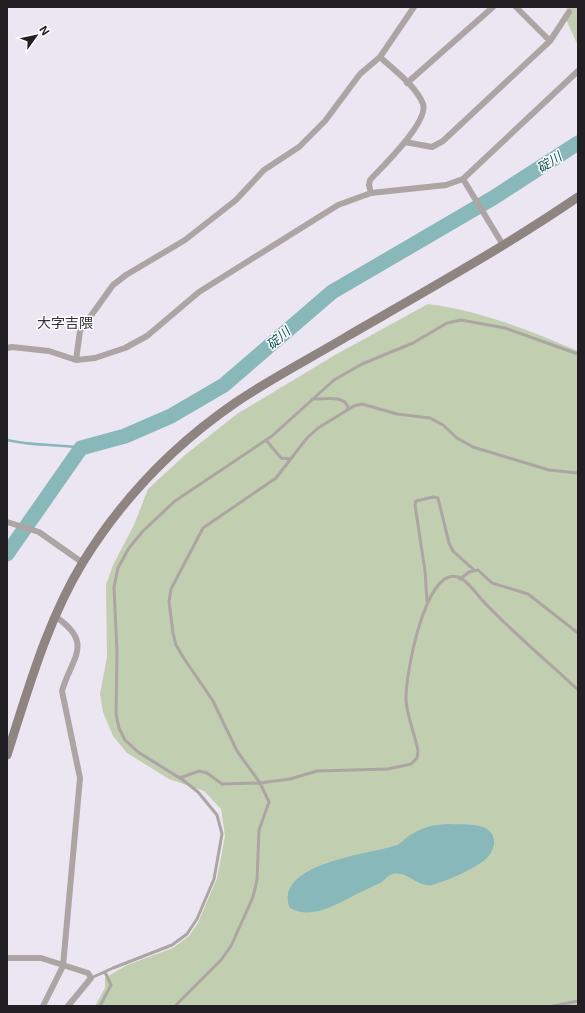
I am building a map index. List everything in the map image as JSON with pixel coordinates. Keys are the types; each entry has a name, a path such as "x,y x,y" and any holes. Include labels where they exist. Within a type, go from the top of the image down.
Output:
{"street":[{"path":"76,360 80,332 113,285 126,275 185,240 236,200 264,170 299,147 325,121 360,74 380,57 414,7"},
{"path":"407,83 493,7"},
{"path":"516,7 550,41"},
{"path":"405,142 432,147 443,141 550,41 569,12"},
{"path":"371,193 370,180 405,142 424,114 424,105 407,83 380,57"},
{"path":"7,348 12,347 49,351 76,360 95,358 125,348 142,339 199,292 338,205 371,193 446,185 463,179 578,71"},
{"path":"463,179 477,198 503,244"},
{"path":"7,755 42,648 83,563 126,500 156,469 214,418 256,390 578,198"},
{"path":"7,522 39,532 83,563"},
{"path":"43,1006 63,966 80,778 62,691 64,682 75,661 78,650 72,632 65,623 56,617"},
{"path":"7,958 41,958 63,966 83,970 91,978 68,1006"}],"lane":[{"path":"91,978 172,945 187,934 197,918 214,879 222,834 217,815 198,792 180,778 138,752 125,740 119,728 116,714 117,652 114,587 118,568 129,548 143,531 175,501 266,440 345,372 413,344 440,326 455,320 478,322 505,328 578,354"},
{"path":"312,399 340,399 347,404 348,407 346,411"},
{"path":"175,1006 226,955 253,897 257,880 259,830 269,802 260,783 237,751 213,701 176,645 170,602 171,589 203,528 276,478 307,438 318,428 354,406 362,404 397,414 430,418 443,425 457,438 472,447 549,470 578,473"},
{"path":"266,440 281,458 291,459"},
{"path":"427,603 425,572 414,505 416,501 433,496 438,498 449,543 458,555 474,570 483,573 496,584 528,594 578,634"},
{"path":"460,579 474,570"},
{"path":"180,778 200,771 222,784 260,783 290,779 317,771 388,769 410,764 417,758 418,751 406,702 407,677 422,614 438,586 448,578 457,577 460,579 578,690"},
{"path":"100,1006 110,985 104,972"},
{"path":"553,1006 578,1000"}],"shaded area":[{"path":"567,7 578,7 578,46 566,19"},
{"path":"428,304 486,316 578,351 578,1006 95,1006 105,988 105,978 127,965 173,948 189,936 198,923 217,878 225,836 221,809 204,791 169,779 127,753 113,736 103,712 100,694 107,657 106,585 113,565 134,525 148,489 185,455 237,414 335,355"},
{"path":"450,824 471,825 485,828 490,831 493,837 493,849 482,862 476,866 432,885 421,884 401,874 396,874 390,875 380,883 326,909 308,912 290,908 288,893 295,881 308,871 345,858 396,845 424,828"}],"waterway":[{"name":"碇川","path":"7,554 81,448 125,436 171,416 224,385 332,292 493,198 578,143"},
{"path":"7,440 81,448"}],"district":[{"name":"大字吉隈","path":"65,322"}]}
